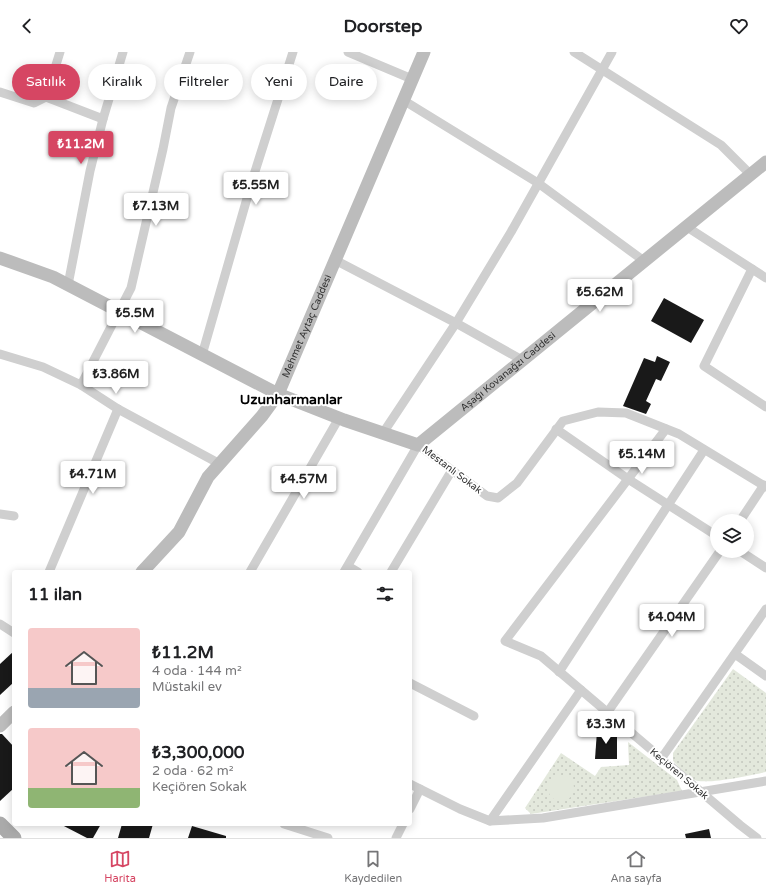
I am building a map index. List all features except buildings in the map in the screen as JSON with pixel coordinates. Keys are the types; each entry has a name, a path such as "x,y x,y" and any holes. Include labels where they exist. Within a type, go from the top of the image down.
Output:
{"main road":[{"path":"0,824 14,838"}],"street":[{"path":"56,64 60,52"},
{"path":"68,285 90,171 103,119 124,52"},
{"path":"81,385 131,288 171,108 190,52"},
{"path":"202,355 252,181 293,52"},
{"path":"348,52 412,79"},
{"name":"Mehmet Aytaç Caddesi","path":"144,570 178,532 208,476 262,416 278,394 424,52"},
{"path":"574,52 721,145 751,175"},
{"path":"383,433 456,323 511,232 612,52"},
{"path":"0,92 12,96"},
{"path":"25,100 34,103 40,100"},
{"path":"54,100 103,119"},
{"path":"403,100 538,183 644,261"},
{"name":"Aşağı Kovanağzı Caddesi","path":"418,445 766,162"},
{"path":"687,227 766,278"},
{"path":"0,258 53,277 278,394 339,418 418,445 346,569"},
{"path":"335,260 456,323 522,360"},
{"path":"752,269 704,366 765,405"},
{"path":"0,354 43,367 81,385 118,409 220,464"},
{"path":"50,570 118,409"},
{"name":"Mestanlı Sokak","path":"418,445 487,496 498,498 517,483 562,421 598,412 626,414 679,434 765,486"},
{"path":"251,570 339,418"},
{"path":"556,429 628,479 710,531"},
{"path":"628,479 666,429"},
{"path":"559,672 704,450"},
{"path":"392,570 452,470"},
{"name":"Keçiören Sokak","path":"628,479 506,641 541,656 661,759 757,838"},
{"path":"745,514 765,486"},
{"path":"0,514 14,516"},
{"path":"607,713 715,558"},
{"path":"751,558 766,568"},
{"path":"661,759 766,610"},
{"path":"0,624 12,632"},
{"path":"736,654 766,676"},
{"path":"412,684 474,716"},
{"path":"490,821 581,690"},
{"path":"0,726 12,714"},
{"path":"412,785 460,810 490,821 543,818 766,781"},
{"path":"412,806 420,789"},
{"path":"290,826 328,838"},
{"path":"396,838 402,826"}],"shaded area":[{"path":"733,669 766,693 766,772 716,781 697,781 691,779 673,761 673,753"},
{"path":"628,742 677,780 682,791 531,814 525,808 561,753 595,776 601,767 629,765"},
{"path":"561,775 570,779 574,788 570,797 561,801 552,797 548,788 552,779"}],"district":[{"name":"Uzunharmanlar","path":"291,399"}]}
